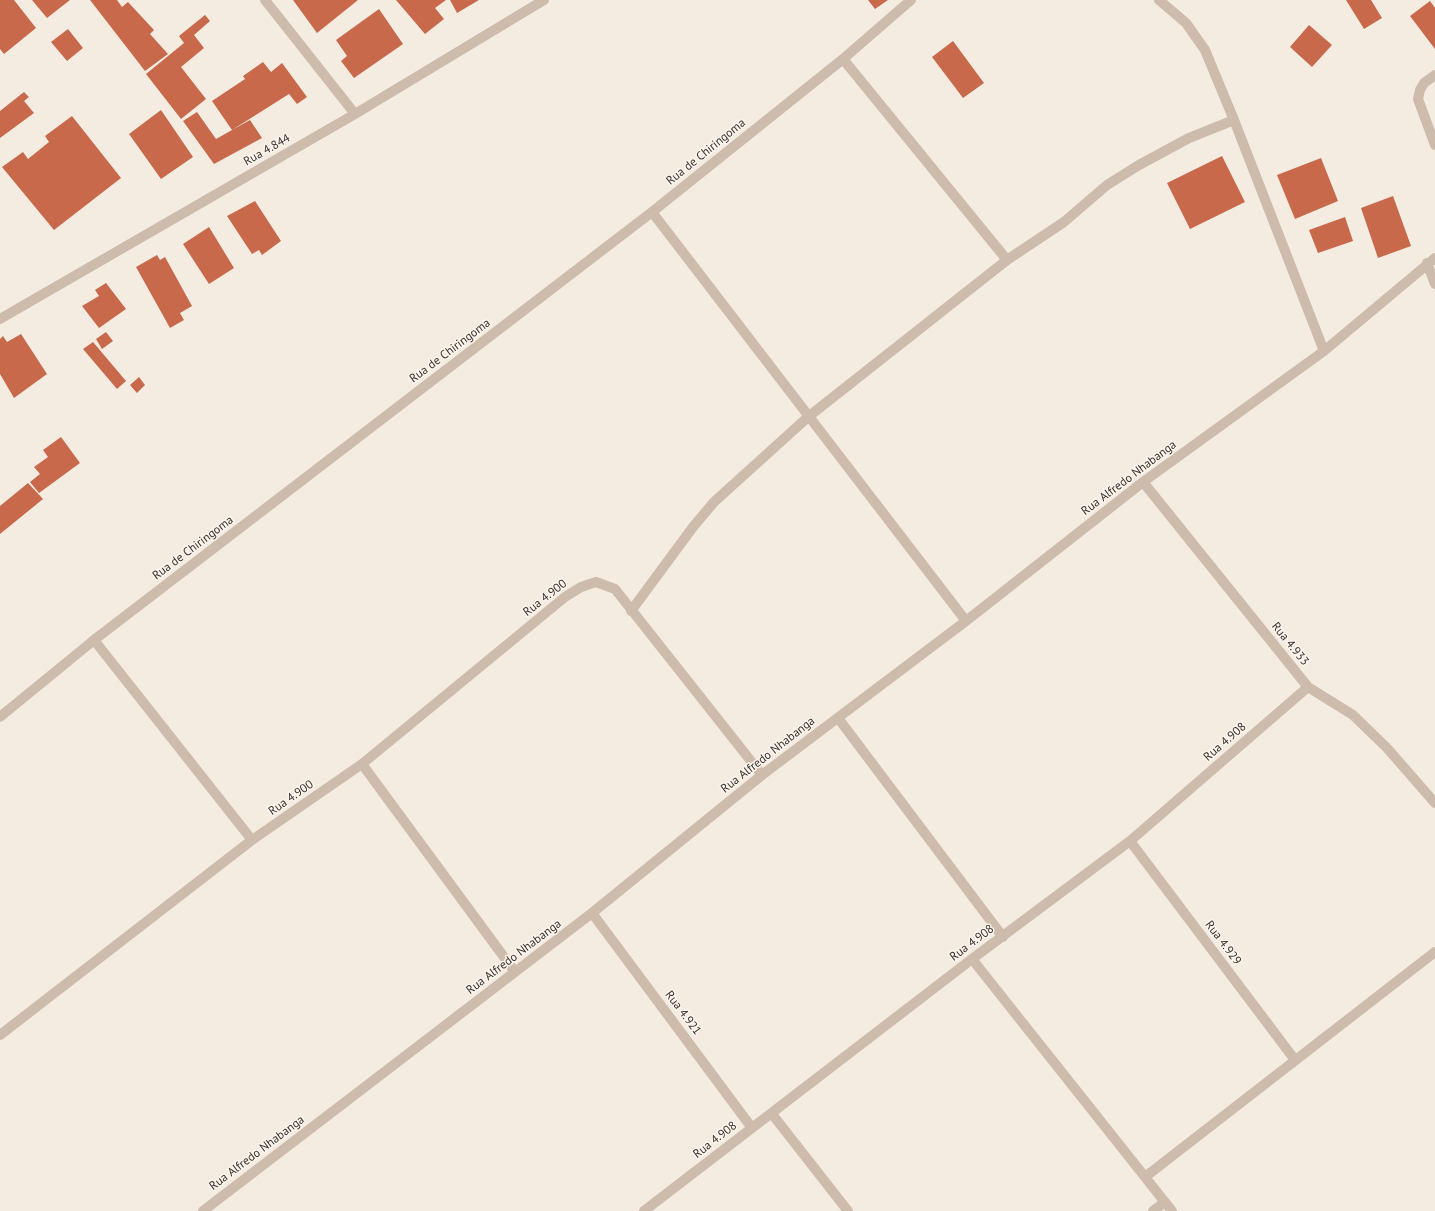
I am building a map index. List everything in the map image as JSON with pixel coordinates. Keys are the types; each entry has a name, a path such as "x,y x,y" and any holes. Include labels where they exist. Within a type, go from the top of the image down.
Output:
{"street":[{"path":"265,0 355,114"},
{"name":"Rua 4.844","path":"0,319 355,114 544,0"},
{"name":"Rua de Chiringoma","path":"0,717 94,640 652,212 843,59 911,0"},
{"path":"1159,0 1186,23 1205,50 1234,120 1324,351"},
{"path":"843,59 1007,260"},
{"path":"1435,75 1424,83 1420,90 1418,99 1435,145"},
{"path":"762,775 631,611 693,527 714,502 808,417 1007,260 1064,222 1107,185 1139,165 1189,138 1234,120"},
{"path":"652,212 966,621"},
{"path":"1431,260 1435,284"},
{"name":"Rua Alfredo Nhabanga","path":"202,1211 592,913 762,775 966,621 1143,482 1324,351 1431,260"},
{"name":"Rua 4.933","path":"1143,482 1308,687 1353,716 1387,748 1435,803"},
{"name":"Rua 4.900","path":"0,1035 252,840 362,764 565,597 581,587 596,582 615,589 631,611"},
{"path":"94,640 252,840"},
{"name":"Rua 4.908","path":"644,1211 1130,841 1308,687"},
{"path":"838,718 1003,937"},
{"path":"362,764 515,972"},
{"name":"Rua 4.929","path":"1130,841 1295,1060"},
{"name":"Rua 4.921","path":"592,913 752,1128"},
{"path":"1145,1177 1435,952"},
{"path":"972,960 1172,1211"},
{"path":"772,1114 848,1211"},
{"path":"1153,1211 1165,1202"}],"building":[{"path":"0,0 14,0 36,28 4,54 0,49"},
{"path":"32,0 70,0 47,18"},
{"path":"90,0 117,0 122,7 128,2 154,30 150,34 168,54 145,71"},
{"path":"293,0 358,0 317,33"},
{"path":"396,0 446,0 435,8 444,19 425,34"},
{"path":"450,0 479,0 457,13"},
{"path":"868,0 888,0 875,9"},
{"path":"1346,0 1371,0 1382,18 1364,29"},
{"path":"1430,1 1435,8 1435,49 1410,16"},
{"path":"379,9 403,44 354,78 341,61 347,56 336,40"},
{"path":"205,15 210,21 194,35 204,48 181,67 206,99 181,119 146,74 184,43 179,36"},
{"path":"1309,25 1332,45 1312,67 1290,47"},
{"path":"68,29 83,48 67,61 51,42"},
{"path":"953,41 984,83 963,98 932,57"},
{"path":"263,62 271,72 282,63 307,97 297,104 289,94 232,130 212,101 245,79 243,76"},
{"path":"24,92 29,97 24,101 34,113 0,138 0,111"},
{"path":"161,110 193,157 161,179 129,134"},
{"path":"197,112 216,139 250,120 262,138 214,164 183,121"},
{"path":"72,116 121,178 54,230 2,167 23,152 28,159 49,142 45,136"},
{"path":"1222,156 1245,202 1190,229 1167,183"},
{"path":"1321,158 1338,201 1295,219 1277,175"},
{"path":"1393,196 1411,246 1378,258 1361,208"},
{"path":"255,201 281,241 262,255 259,250 252,254 227,216"},
{"path":"1345,217 1353,241 1318,253 1309,230"},
{"path":"209,227 234,268 209,284 183,244"},
{"path":"157,255 160,260 165,257 192,306 180,313 184,320 170,328 136,267"},
{"path":"106,283 126,309 99,328 82,306 99,296 95,290"},
{"path":"106,332 113,341 102,349 96,339"},
{"path":"21,334 47,374 14,398 0,374 0,339 3,336 7,342"},
{"path":"93,342 126,381 117,389 83,349"},
{"path":"139,377 145,385 137,393 130,385"},
{"path":"61,437 80,463 39,493 30,482 40,474 34,467 48,457 43,450"},
{"path":"28,483 43,499 0,534 0,506"}]}
